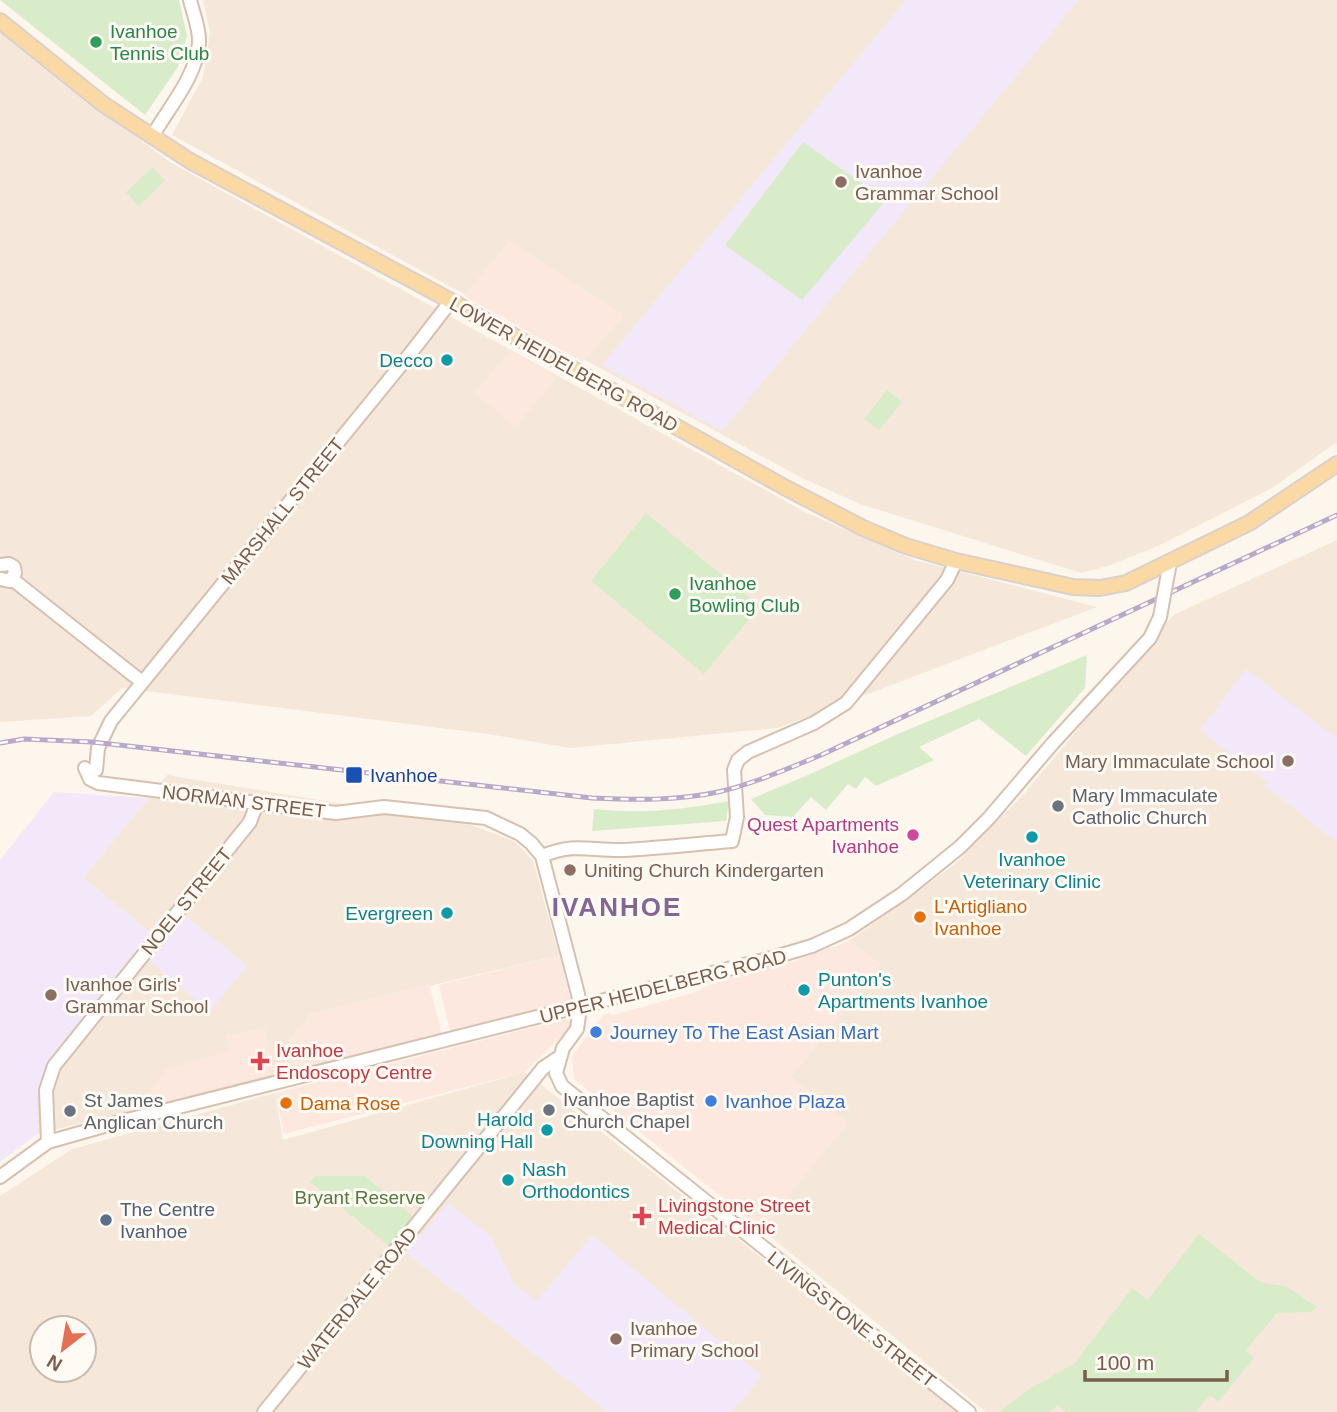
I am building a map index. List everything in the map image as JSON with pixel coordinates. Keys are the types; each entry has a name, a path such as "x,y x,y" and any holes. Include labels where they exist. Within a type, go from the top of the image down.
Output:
{"main road":[{"name":"LOWER HEIDELBERG ROAD","path":"0,21 103,104 216,175 451,301 835,514 905,546 956,561 1073,587 1100,588 1126,583 1249,523 1337,464"}],"street":[{"path":"152,137 185,85 197,50 198,36 190,0"},
{"name":"MARSHALL STREET","path":"90,772 111,721 451,301"},
{"path":"580,1007 542,856 577,846 620,850 732,841 737,817 734,770 738,760 748,752 827,717 846,703 947,579 956,561"},
{"path":"0,565 6,563 14,567 15,573 6,579 142,682"},
{"name":"UPPER HEIDELBERG ROAD","path":"0,1177 48,1142 795,952 828,940 867,919 925,876 989,818 1150,638 1160,617 1170,563"},
{"name":"NORMAN STREET","path":"90,772 96,782 336,813 384,807 486,818 520,834 542,856"},
{"name":"NOEL STREET","path":"48,1142 46,1090 54,1066 250,822 257,803"},
{"name":"WATERDALE ROAD","path":"264,1412 528,1086 543,1068 558,1058 577,1029 580,1007"},
{"path":"558,1058 556,1073 562,1086"},
{"path":"528,1086 550,1082 562,1086"},
{"name":"LIVINGSTONE STREET","path":"562,1086 969,1412"}],"shaded area":[{"path":"203,0 1337,0 1337,442 1272,488 1158,546 1108,566 1081,573 860,504 800,477 172,135 203,77 210,32"},
{"name":"Ivanhoe Grammar School","path":"906,0 1079,0 722,431 602,365"},
{"path":"0,32 168,161 805,512 915,560 1097,607 778,728 570,748 488,734 122,688 91,716 0,722"},
{"path":"509,241 624,315 583,362 464,296"},
{"path":"510,350 557,378 515,427 475,393"},
{"path":"1337,540 1337,1412 986,1412 761,1229 845,1123 791,1077 880,964 849,941 954,865 1024,794 1173,615"},
{"name":"Mary Immaculate School","path":"1246,669 1337,739 1337,842 1265,786 1267,782 1200,730"},
{"path":"167,775 471,825 514,841 533,861 559,955 311,1014 287,1043 294,1071 37,1134 37,1094 54,1056 152,934 83,878"},
{"name":"Ivanhoe Girls' Grammar School","path":"54,792 148,798 83,878 152,934 54,1056 37,1094 37,1134 0,1162 0,860"},
{"name":"Ivanhoe Girls' Grammar School","path":"186,916 247,966 210,1011 149,961"},
{"name":"Ivanhoe Plaza","path":"849,941 881,964 791,1077 848,1123 761,1229 574,1079 572,1056 603,1015 613,1015 693,993 720,980 795,961"},
{"path":"559,955 571,1001 450,1031 439,985"},
{"path":"429,984 442,1034 294,1071 287,1043 311,1014"},
{"path":"570,1018 570,1028 525,1072 284,1134 275,1093"},
{"path":"265,1028 274,1073 135,1110 166,1070 229,1050 226,1035"},
{"path":"525,1072 958,1412 0,1412 0,1196 72,1149 275,1093 283,1140"},
{"name":"Ivanhoe Primary School","path":"448,1203 490,1236 515,1285 537,1301 592,1235 762,1376 732,1412 608,1412 406,1253"}],"green space":[{"path":"0,0 179,0 187,36 178,67 145,115"},
{"path":"803,142 886,200 802,300 725,245"},
{"path":"153,167 165,181 138,206 126,192"},
{"path":"887,390 902,402 879,430 864,419"},
{"name":"Ivanhoe Bowling Club","path":"646,513 760,606 704,674 591,581"},
{"path":"1087,655 1085,688 1026,756 979,719 919,747 934,760 876,786 865,777 856,789 848,784 826,810 811,797 793,817 765,815 751,799 900,733"},
{"path":"729,801 726,821 592,831 594,809 662,810"},
{"name":"Bryant Reserve","path":"315,1176 365,1176 411,1215 411,1218 389,1246 310,1182"},
{"path":"1199,1234 1260,1282 1287,1287 1317,1307 1311,1312 1277,1313 1246,1350 1254,1358 1218,1402 1210,1395 1196,1412 1066,1412 1057,1405 1051,1412 999,1412 1031,1388 1075,1363 1132,1288 1148,1300"}],"railway":[{"path":"0,743 24,739 92,742 592,798 655,799 702,795 731,789 821,755 1337,515"}],"place":[{"name":"Ivanhoe Tennis Club","path":"96,42"},
{"name":"Ivanhoe Grammar School","path":"841,182"},
{"name":"Decco","path":"447,360"},
{"name":"Ivanhoe Bowling Club","path":"675,594"},
{"name":"Mary Immaculate School","path":"1288,761"},
{"name":"Ivanhoe","path":"354,775"},
{"name":"Mary Immaculate Catholic Church","path":"1058,806"},
{"name":"Quest Apartments Ivanhoe","path":"913,835"},
{"name":"Ivanhoe Veterinary Clinic","path":"1032,837"},
{"name":"Uniting Church Kindergarten","path":"570,870"},
{"name":"Evergreen","path":"447,913"},
{"name":"L'Artigliano Ivanhoe","path":"920,917"},
{"name":"Punton's Apartments Ivanhoe","path":"804,990"},
{"name":"Ivanhoe Girls' Grammar School","path":"51,995"},
{"name":"Journey To The East Asian Mart","path":"596,1032"},
{"name":"Ivanhoe Endoscopy Centre","path":"260,1061"},
{"name":"Ivanhoe Plaza","path":"711,1101"},
{"name":"Dama Rose","path":"286,1103"},
{"name":"Ivanhoe Baptist Church Chapel","path":"549,1110"},
{"name":"St James Anglican Church","path":"70,1111"},
{"name":"Harold Downing Hall","path":"547,1130"},
{"name":"Nash Orthodontics","path":"508,1180"},
{"name":"Livingstone Street Medical Clinic","path":"642,1216"},
{"name":"The Centre Ivanhoe","path":"106,1220"},
{"name":"Ivanhoe Primary School","path":"616,1339"}],"district":[{"name":"IVANHOE","path":"617,907"}]}
